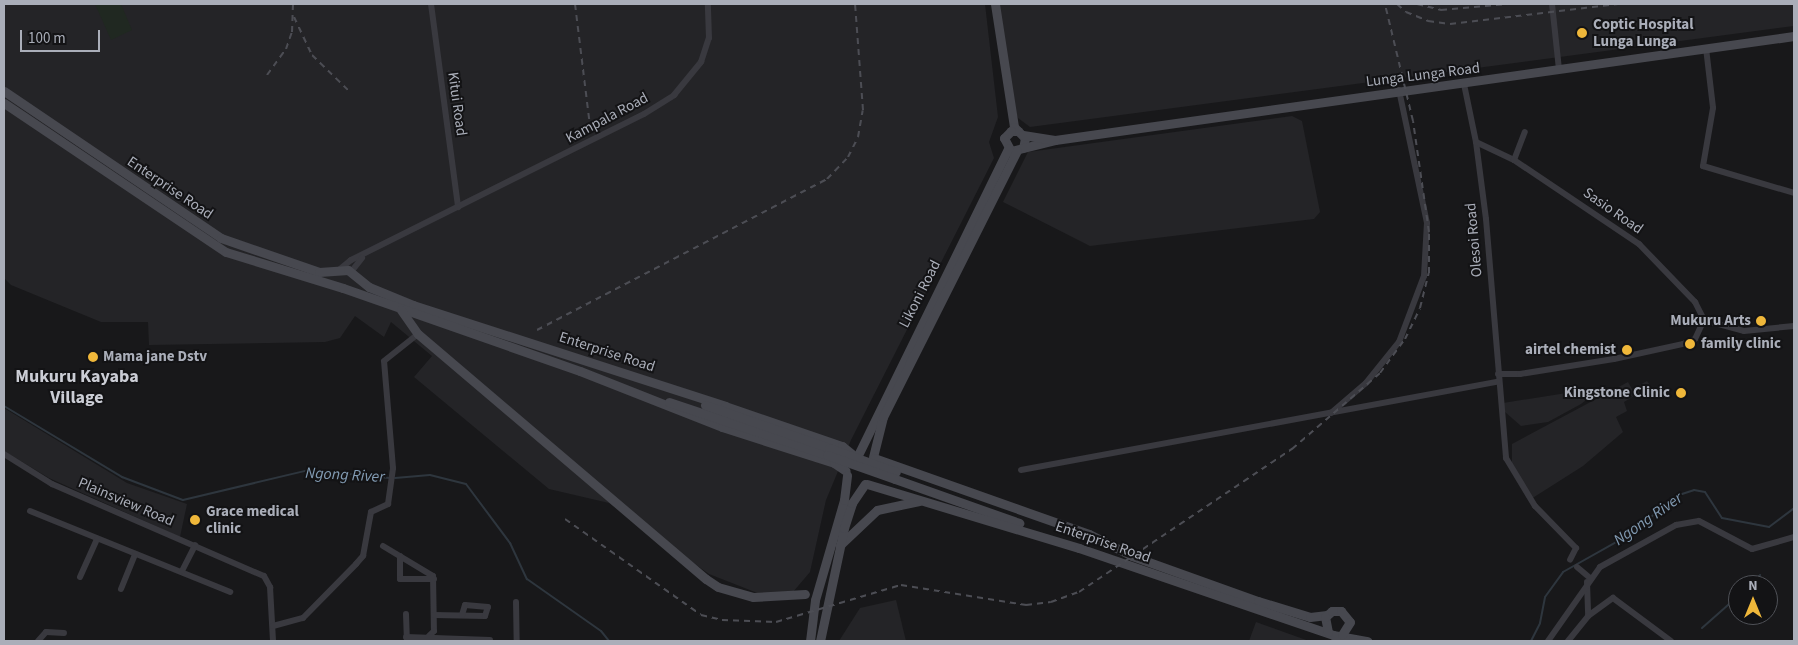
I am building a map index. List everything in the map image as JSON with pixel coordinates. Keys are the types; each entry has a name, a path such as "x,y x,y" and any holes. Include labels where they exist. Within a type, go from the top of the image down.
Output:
{"main road":[{"path":"994,4 1014,127 1021,133"},
{"path":"994,4 1008,133 1004,141 1016,149"},
{"name":"Lunga Lunga Road","path":"1016,149 1055,140 1399,90 1464,84 1794,36"},
{"name":"Enterprise Road","path":"4,92 213,234 306,268 339,270 352,274 413,305 666,385 842,446 856,454"},
{"name":"Enterprise Road","path":"4,103 226,252 340,287 657,402 834,463 846,473"},
{"path":"1008,133 1021,133"},
{"path":"820,641 838,548 857,493 877,473 874,458 883,417 1016,149 1021,133"},
{"name":"Lunga Lunga Road","path":"1021,133 1055,140"},
{"name":"Likoni Road","path":"856,454 1016,149"},
{"path":"339,270 334,278 340,287 351,284 352,274"},
{"path":"402,310 418,334 718,587 753,597 804,594 830,583"},
{"path":"666,385 678,396 1060,529 1090,534"},
{"path":"657,402 676,403 704,412 1079,548"},
{"path":"810,641 815,600 846,490 846,473 856,454 874,458"},
{"name":"Enterprise Road","path":"874,458 1090,534 1132,556 1258,601 1310,617 1327,615"},
{"path":"846,473 852,482 866,484"},
{"name":"Enterprise Road","path":"866,484 932,502 1079,548 1328,632"},
{"path":"846,490 857,493"},
{"path":"838,548 859,524 877,510 896,503 932,502"},
{"path":"804,594 826,603"},
{"path":"1341,611 1368,641 1328,632 1324,623 1327,615 1341,611"},
{"path":"1342,635 1350,622"}],"street":[{"name":"Kitui Road","path":"431,4 458,208"},
{"name":"Kampala Road","path":"339,270 368,252 644,114 674,95 690,78 703,57 710,26 708,4"},
{"path":"1552,4 1559,69"},
{"path":"1706,48 1713,108 1703,166 1794,193"},
{"name":"Olesoi Road","path":"1464,84 1476,142 1506,458 1511,471 1535,506 1576,548 1570,560"},
{"path":"1331,414 1366,383 1399,342 1424,276 1427,223 1399,90"},
{"path":"1514,160 1525,132"},
{"name":"Sasio Road","path":"1476,142 1514,160 1639,244 1695,302 1704,320"},
{"path":"352,274 368,252"},
{"path":"1498,374 1520,374 1614,359 1683,344 1696,339 1704,320 1744,331 1794,326"},
{"path":"273,626 303,618 363,556 372,512 388,504 392,485 393,468 384,362 418,334"},
{"path":"1021,470 1498,382"},
{"name":"Plainsview Road","path":"4,454 52,484 264,576 270,587 273,641"},
{"path":"30,511 230,592"},
{"path":"1548,641 1589,580 1616,558 1689,522 1698,521 1752,549 1794,537"},
{"path":"80,577 97,539"},
{"path":"182,572 195,545"},
{"path":"383,546 429,572 434,579 434,632 429,636"},
{"path":"121,589 135,554"},
{"path":"400,556 400,579 434,579"},
{"path":"1577,567 1589,580 1588,616"},
{"path":"1568,641 1588,616 1616,598 1671,641"},
{"path":"516,602 516,641"},
{"path":"406,614 407,639 429,636 490,640"},
{"path":"434,615 462,616"},
{"path":"38,641 46,632 64,633"}],"shaded area":[{"path":"4,4 985,4 998,117 989,142 994,158 851,440 826,500 810,572 793,592 760,594 709,574 609,503 549,489 414,377 432,356 391,322 384,337 355,316 340,338 325,342 149,345 148,322 101,322 11,285 4,278"},
{"path":"95,4 121,4 132,30 111,40"},
{"path":"997,4 1794,4 1794,26 1030,127 1018,118 1010,101"},
{"path":"1292,116 1302,121 1320,212 1314,219 1090,246 1003,202 1028,152"},
{"path":"1647,381 1651,386 1624,402 1627,411 1616,417 1623,432 1583,466 1531,499 1512,465 1512,444 1628,382 1632,389"},
{"path":"1598,388 1598,392 1585,394 1586,400 1581,404 1548,422 1521,426 1505,412 1503,403"},
{"path":"4,408 127,483 187,504 180,537 49,478 4,451"},
{"path":"896,600 906,641 839,641 860,608"},
{"path":"1256,622 1309,641 1249,641"}],"waterway":[{"name":"Ngong River","path":"4,406 122,477 183,500 309,470 390,478"},
{"name":"Ngong River","path":"395,478 430,475 466,484 510,543 527,579 601,631 609,641"},
{"name":"Ngong River","path":"1531,641 1540,623 1545,597 1563,572 1618,541 1682,494 1694,490 1705,492 1722,518 1769,527 1794,508"},
{"path":"1702,628 1728,605"}],"railway":[{"path":"267,75 286,49 292,32 293,4"},
{"path":"575,4 590,126"},
{"path":"537,330 827,179 848,157 858,137 863,110 855,4"},
{"path":"565,519 701,615 722,620 776,622 901,585 1026,605 1051,602 1079,592 1292,449 1380,373 1405,339 1420,308 1429,273 1429,232 1413,121 1385,4"},
{"path":"1397,4 1406,12 1428,21 1450,24 1618,4"},
{"path":"1417,4 1441,10 1508,4"},
{"path":"294,17 312,55 348,90"}],"place":[{"name":"Coptic Hospital Lunga Lunga","path":"1582,33"},
{"name":"Mukuru Arts","path":"1761,321"},
{"name":"family clinic","path":"1690,344"},
{"name":"airtel chemist","path":"1627,350"},
{"name":"Mama jane Dstv","path":"93,357"},
{"name":"Kingstone Clinic","path":"1681,393"},
{"name":"Grace medical clinic","path":"195,520"}],"district":[{"name":"Mukuru Kayaba Village","path":"77,388"}]}
